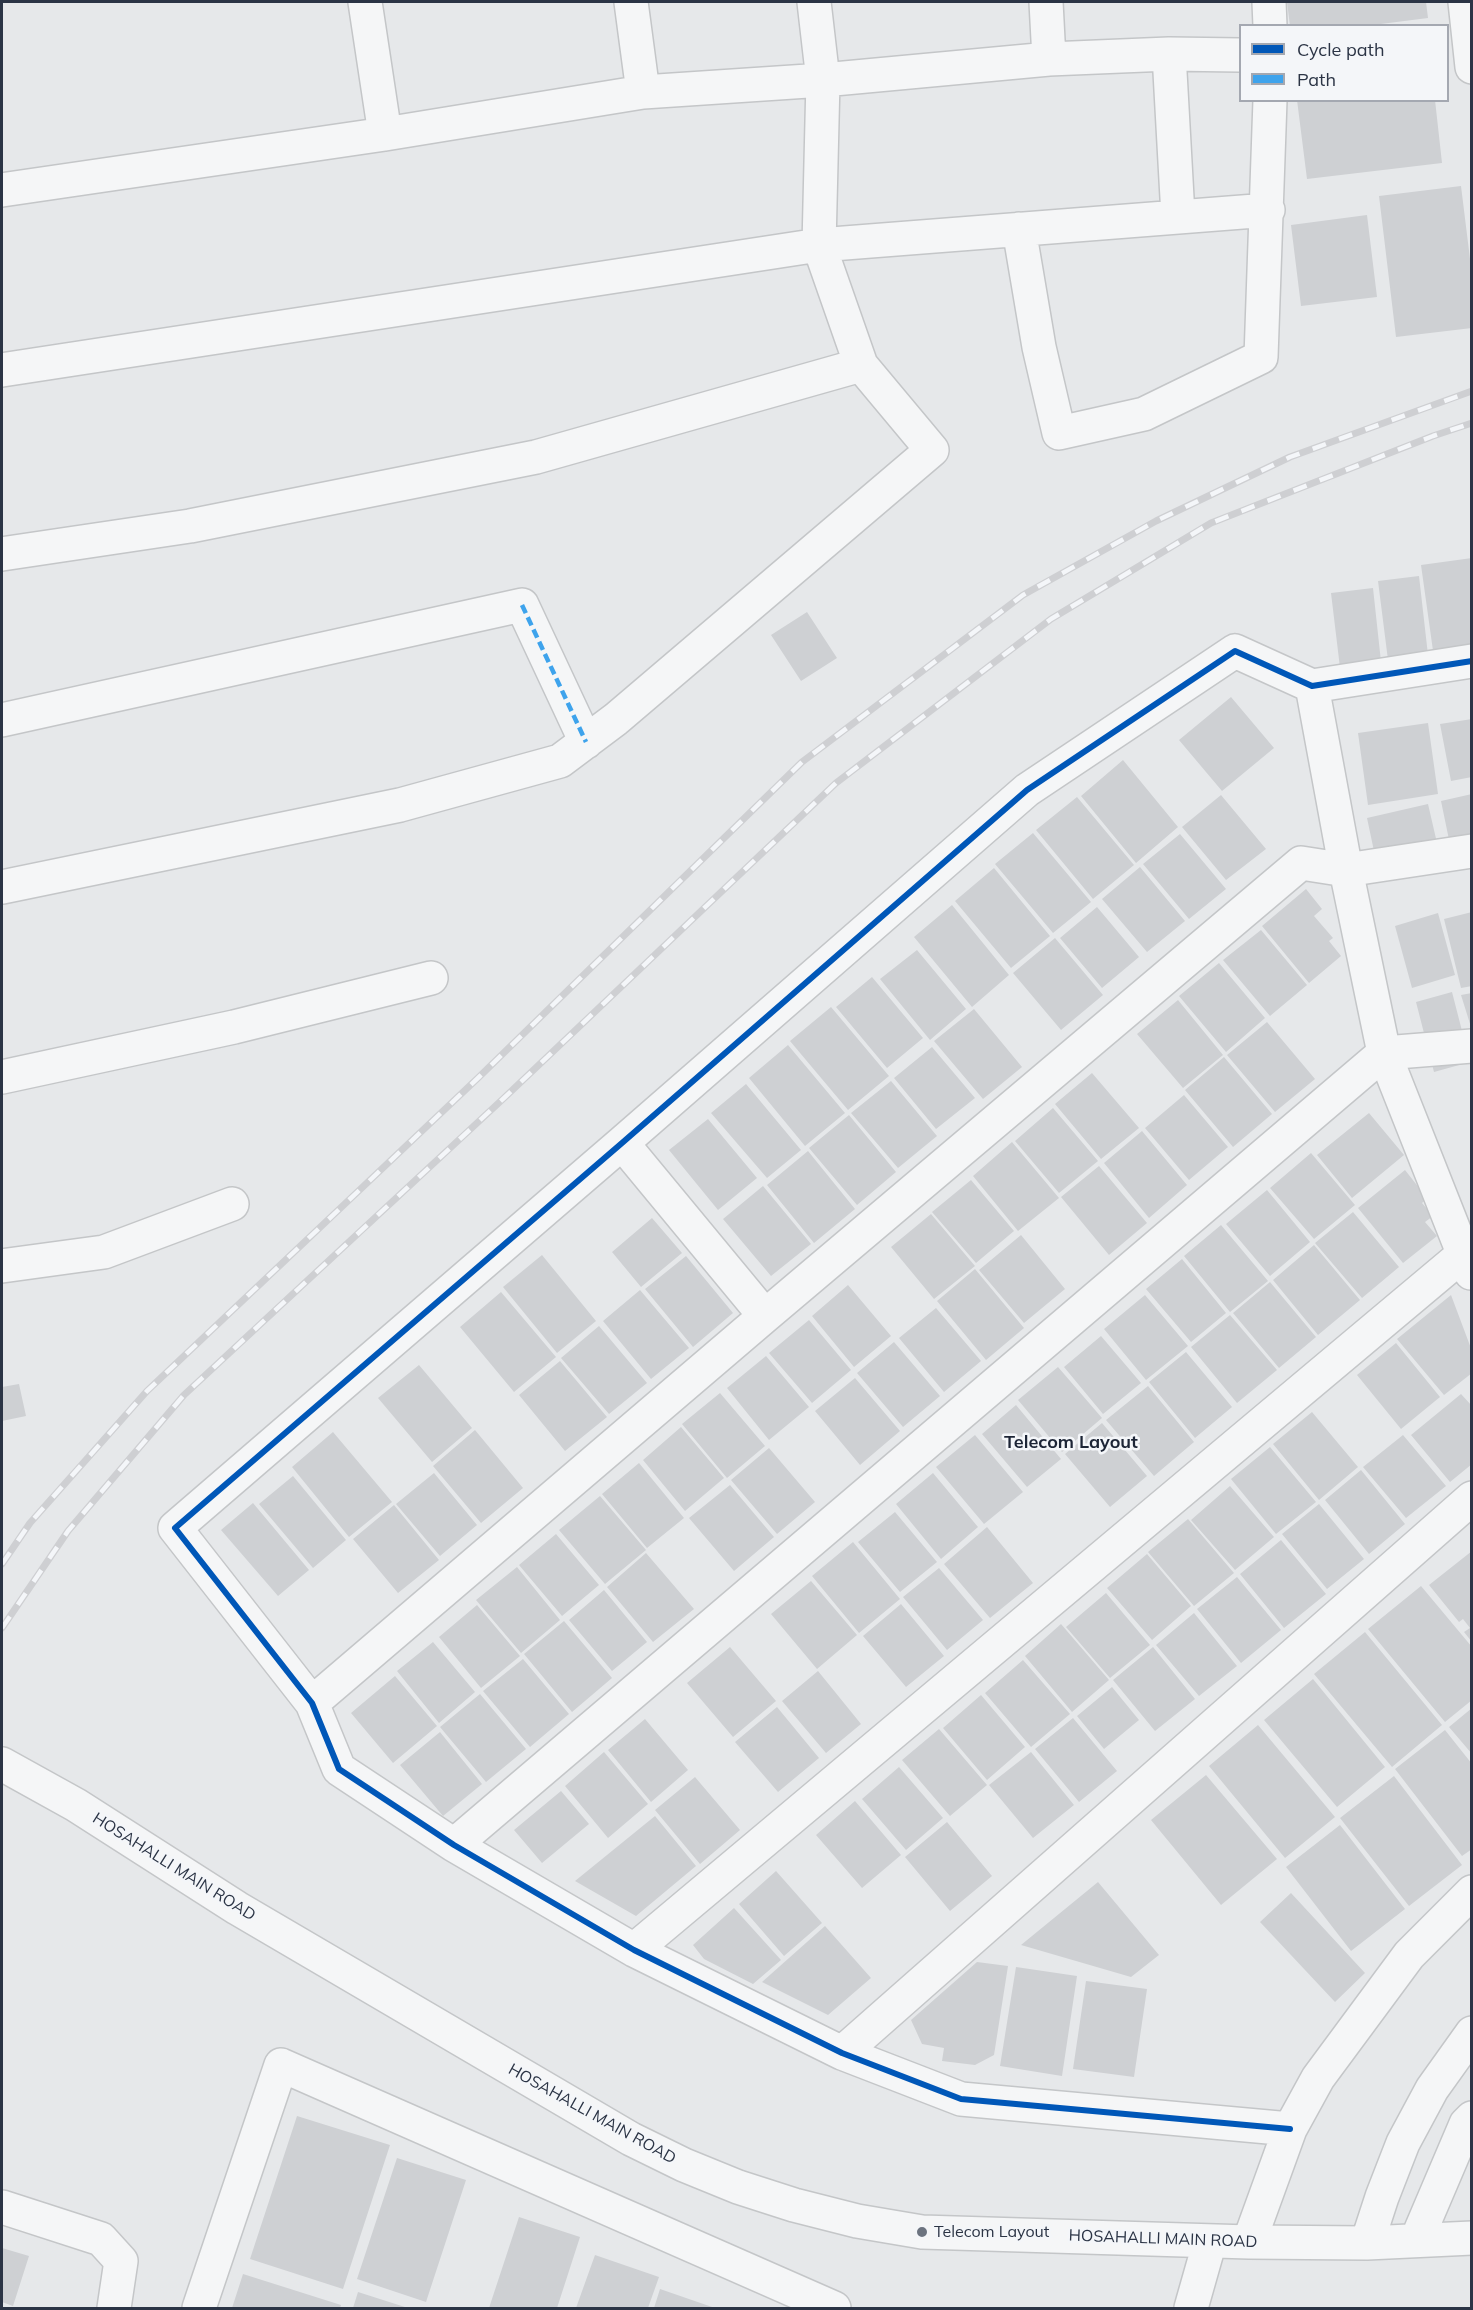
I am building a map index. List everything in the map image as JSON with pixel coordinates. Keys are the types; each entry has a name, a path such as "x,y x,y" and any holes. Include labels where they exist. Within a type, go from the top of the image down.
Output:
{"street":[{"path":"365,2 385,135"},
{"path":"631,2 643,92"},
{"path":"2,887 400,805 560,761 616,719 932,450 861,365 819,244 823,80 814,2"},
{"path":"1046,2 1049,59"},
{"path":"1269,2 1270,24"},
{"path":"1465,2 1472,67"},
{"path":"2,190 385,135 643,92 823,80 1049,59 1169,54 1239,55"},
{"path":"1169,54 1178,216"},
{"path":"1019,229 1039,347 1059,433 1144,414 1261,357 1268,210 1270,102"},
{"path":"2,370 819,244 1268,210"},
{"path":"2,554 190,526 536,456 861,365"},
{"path":"2,720 522,604 586,742"},
{"path":"1290,2129 961,2099 842,2053 634,1950 454,1845 339,1769 312,1703 175,1528 1027,790 1235,651 1312,686 1472,661"},
{"path":"634,1950 1469,1260 1384,1053 1346,870 1312,686"},
{"path":"312,1703 1301,863 1346,870 1472,851"},
{"path":"2,1077 234,1027 431,978"},
{"path":"454,1845 1384,1053 1472,1046"},
{"path":"622,1143 765,1316"},
{"path":"2,1266 105,1252 232,1204"},
{"path":"842,2053 1472,1498"},
{"name":"HOSAHALLI MAIN ROAD","path":"2,1764 76,1805 237,1908 631,2139 684,2165 738,2187 857,2222 922,2232 1248,2242 1367,2243 1472,2238"},
{"path":"1248,2242 1290,2129 1318,2078 1410,1955 1472,1892"},
{"path":"1367,2243 1403,2144 1432,2089 1472,2033"},
{"path":"199,2308 281,2065 834,2308"},
{"path":"1426,2239 1466,2124 1472,2118"},
{"path":"2,2207 101,2239 121,2261 114,2308"},
{"path":"1191,2308 1210,2241"}],"building":[{"path":"1287,2 1426,2 1428,18 1381,24 1290,24"},
{"path":"1297,102 1435,102 1442,163 1307,179"},
{"path":"1461,186 1472,275 1472,328 1396,337 1379,196"},
{"path":"1367,215 1377,297 1301,306 1291,225"},
{"path":"1472,558 1472,660 1435,665 1421,565"},
{"path":"1419,576 1428,655 1388,660 1378,581"},
{"path":"1373,588 1382,671 1341,676 1331,593"},
{"path":"807,612 837,658 801,681 771,635"},
{"path":"1231,697 1274,748 1222,791 1179,740"},
{"path":"1472,719 1472,777 1451,781 1440,724"},
{"path":"1428,723 1438,794 1368,805 1358,733"},
{"path":"1123,760 1178,827 1136,863 1081,796"},
{"path":"1472,794 1472,855 1453,859 1441,801"},
{"path":"1221,795 1266,849 1226,880 1182,827"},
{"path":"1077,797 1134,865 1093,899 1036,830"},
{"path":"1428,804 1440,856 1378,870 1367,818"},
{"path":"1033,833 1091,902 1053,933 995,864"},
{"path":"1180,834 1226,889 1189,919 1143,864"},
{"path":"1140,867 1185,921 1147,952 1102,899"},
{"path":"994,868 1050,936 1011,968 955,901"},
{"path":"1306,889 1322,909 1314,916 1333,938 1329,941 1341,956 1309,983 1262,926"},
{"path":"952,905 1009,975 972,1007 914,937"},
{"path":"1097,907 1139,957 1102,988 1060,938"},
{"path":"1472,912 1472,986 1461,988 1444,919"},
{"path":"1438,913 1455,975 1412,988 1395,926"},
{"path":"1261,930 1307,985 1270,1016 1223,960"},
{"path":"1055,938 1103,995 1061,1030 1013,973"},
{"path":"917,950 966,1009 930,1040 880,979"},
{"path":"1219,963 1265,1018 1226,1052 1179,996"},
{"path":"872,977 923,1038 887,1068 836,1007"},
{"path":"1452,992 1470,1062 1434,1072 1416,1002"},
{"path":"1472,993 1472,1027 1471,1027 1461,995"},
{"path":"1178,1000 1223,1055 1183,1088 1137,1034"},
{"path":"831,1007 889,1076 848,1110 790,1041"},
{"path":"974,1009 1022,1067 983,1099 934,1041"},
{"path":"1267,1022 1315,1079 1275,1112 1227,1055"},
{"path":"788,1045 845,1113 805,1146 749,1078"},
{"path":"932,1047 975,1098 936,1129 894,1078"},
{"path":"1224,1057 1272,1114 1233,1147 1185,1090"},
{"path":"1092,1073 1139,1128 1101,1159 1055,1104"},
{"path":"891,1081 937,1136 898,1168 851,1113"},
{"path":"746,1084 801,1150 767,1178 711,1113"},
{"path":"1184,1095 1228,1147 1189,1180 1145,1128"},
{"path":"1053,1108 1098,1161 1059,1193 1015,1141"},
{"path":"1369,1113 1404,1155 1352,1198 1317,1155"},
{"path":"849,1115 896,1172 857,1205 809,1148"},
{"path":"708,1119 757,1178 718,1210 669,1150"},
{"path":"1142,1131 1187,1185 1149,1218 1104,1163"},
{"path":"1012,1142 1059,1198 1018,1231 973,1176"},
{"path":"808,1151 855,1209 814,1243 767,1185"},
{"path":"1311,1153 1355,1205 1314,1239 1270,1188"},
{"path":"1099,1166 1147,1223 1109,1255 1061,1197"},
{"path":"1405,1170 1427,1198 1422,1203 1433,1216 1425,1222 1437,1236 1403,1263 1358,1208"},
{"path":"971,1180 1014,1231 976,1263 932,1212"},
{"path":"763,1186 811,1244 771,1276 723,1219"},
{"path":"1267,1190 1310,1242 1270,1276 1226,1224"},
{"path":"1353,1212 1399,1267 1362,1298 1315,1243"},
{"path":"931,1214 975,1266 934,1299 891,1247"},
{"path":"652,1218 682,1253 641,1287 612,1252"},
{"path":"1221,1225 1268,1281 1230,1312 1184,1256"},
{"path":"1021,1235 1065,1289 1024,1323 979,1270"},
{"path":"1314,1245 1360,1300 1318,1335 1273,1280"},
{"path":"542,1255 596,1321 557,1353 503,1287"},
{"path":"686,1256 733,1313 693,1347 645,1289"},
{"path":"1182,1259 1226,1313 1191,1342 1146,1289"},
{"path":"975,1269 1024,1328 986,1360 937,1301"},
{"path":"1270,1282 1316,1337 1279,1368 1233,1313"},
{"path":"848,1285 891,1336 854,1367 812,1316"},
{"path":"640,1290 689,1348 651,1379 603,1321"},
{"path":"501,1292 556,1357 514,1392 460,1327"},
{"path":"1145,1295 1188,1346 1146,1380 1104,1329"},
{"path":"1451,1295 1472,1351 1472,1373 1444,1395 1397,1339"},
{"path":"936,1308 981,1361 944,1392 899,1338"},
{"path":"1230,1315 1277,1370 1237,1403 1191,1347"},
{"path":"809,1320 851,1370 812,1403 769,1353"},
{"path":"599,1326 647,1383 609,1414 561,1358"},
{"path":"1101,1336 1141,1383 1103,1414 1064,1367"},
{"path":"894,1342 940,1396 903,1427 857,1373"},
{"path":"1396,1343 1440,1397 1401,1429 1357,1375"},
{"path":"1186,1352 1232,1407 1195,1438 1149,1382"},
{"path":"766,1356 809,1407 769,1440 727,1388"},
{"path":"560,1361 607,1417 565,1451 519,1395"},
{"path":"419,1365 472,1428 432,1462 378,1398"},
{"path":"1058,1367 1102,1418 1062,1452 1018,1400"},
{"path":"855,1378 900,1431 860,1465 815,1411"},
{"path":"19,1384 26,1416 2,1421 2,1387"},
{"path":"1148,1386 1194,1442 1154,1476 1106,1420"},
{"path":"720,1393 765,1446 727,1478 682,1424"},
{"path":"1461,1394 1472,1406 1472,1464 1450,1482 1411,1435"},
{"path":"1016,1405 1061,1459 1027,1487 982,1434"},
{"path":"1312,1412 1358,1467 1319,1500 1273,1444"},
{"path":"1102,1423 1147,1476 1110,1507 1065,1454"},
{"path":"681,1427 724,1478 685,1511 643,1460"},
{"path":"475,1430 523,1488 481,1523 433,1466"},
{"path":"333,1432 392,1502 349,1537 292,1467"},
{"path":"975,1435 1023,1492 984,1524 936,1467"},
{"path":"1403,1435 1446,1486 1406,1518 1363,1467"},
{"path":"1270,1447 1316,1502 1276,1534 1231,1479"},
{"path":"769,1448 815,1502 777,1534 731,1480"},
{"path":"639,1463 684,1518 647,1548 602,1494"},
{"path":"1361,1470 1405,1524 1369,1554 1325,1500"},
{"path":"434,1473 477,1525 440,1556 396,1504"},
{"path":"933,1473 978,1527 941,1559 896,1504"},
{"path":"293,1476 346,1540 313,1568 259,1504"},
{"path":"730,1485 774,1537 734,1571 689,1518"},
{"path":"1230,1486 1274,1537 1235,1570 1191,1520"},
{"path":"600,1496 646,1550 605,1584 559,1530"},
{"path":"253,1503 309,1570 278,1596 221,1530"},
{"path":"1319,1504 1364,1559 1327,1589 1282,1534"},
{"path":"394,1505 439,1560 398,1593 353,1539"},
{"path":"895,1512 937,1562 900,1592 858,1542"},
{"path":"1188,1519 1234,1573 1194,1606 1148,1552"},
{"path":"987,1527 1033,1583 990,1618 944,1564"},
{"path":"556,1534 599,1585 562,1616 519,1565"},
{"path":"1281,1540 1326,1594 1284,1628 1240,1574"},
{"path":"853,1542 900,1599 859,1633 812,1576"},
{"path":"1472,1551 1472,1642 1464,1632 1470,1628 1463,1619 1459,1622 1429,1585"},
{"path":"646,1553 694,1609 653,1642 607,1587"},
{"path":"1147,1554 1191,1606 1152,1640 1107,1588"},
{"path":"517,1567 560,1620 521,1653 476,1600"},
{"path":"939,1568 983,1620 947,1650 903,1597"},
{"path":"1237,1577 1281,1630 1241,1663 1197,1609"},
{"path":"811,1581 857,1635 817,1669 771,1614"},
{"path":"1421,1586 1472,1647 1472,1700 1445,1722 1368,1629"},
{"path":"604,1590 647,1642 612,1671 569,1620"},
{"path":"1106,1593 1150,1645 1110,1678 1066,1627"},
{"path":"901,1604 944,1656 906,1687 863,1636"},
{"path":"477,1605 520,1656 481,1688 439,1637"},
{"path":"1194,1613 1237,1666 1199,1696 1156,1645"},
{"path":"564,1621 612,1678 572,1712 524,1654"},
{"path":"1061,1624 1109,1680 1072,1712 1025,1656"},
{"path":"1365,1632 1442,1725 1392,1767 1314,1674"},
{"path":"433,1642 475,1692 439,1723 397,1671"},
{"path":"730,1647 776,1701 733,1737 687,1683"},
{"path":"1153,1647 1195,1699 1155,1731 1113,1680"},
{"path":"523,1659 569,1714 530,1747 483,1691"},
{"path":"1023,1660 1070,1714 1031,1747 985,1693"},
{"path":"818,1671 861,1724 826,1753 782,1701"},
{"path":"395,1676 437,1726 393,1763 351,1713"},
{"path":"1313,1679 1385,1767 1337,1807 1264,1720"},
{"path":"1112,1687 1139,1720 1104,1749 1077,1716"},
{"path":"480,1694 526,1749 486,1782 440,1727"},
{"path":"981,1695 1025,1747 987,1780 943,1728"},
{"path":"777,1707 819,1758 778,1792 735,1742"},
{"path":"1472,1708 1472,1754 1449,1727"},
{"path":"1073,1718 1117,1771 1079,1802 1035,1749"},
{"path":"645,1719 688,1770 651,1802 608,1750"},
{"path":"1258,1725 1335,1817 1285,1858 1209,1766"},
{"path":"939,1729 987,1785 950,1816 902,1760"},
{"path":"1445,1730 1472,1764 1472,1849 1462,1856 1395,1769"},
{"path":"440,1732 482,1784 443,1816 400,1765"},
{"path":"604,1752 648,1804 608,1838 565,1786"},
{"path":"1031,1752 1074,1805 1033,1838 989,1785"},
{"path":"899,1767 943,1818 906,1850 862,1799"},
{"path":"1206,1775 1277,1859 1221,1905 1151,1820"},
{"path":"1394,1776 1462,1865 1409,1906 1340,1818"},
{"path":"695,1777 740,1830 700,1864 655,1810"},
{"path":"561,1791 589,1824 542,1863 514,1830"},
{"path":"855,1801 901,1855 862,1888 816,1835"},
{"path":"655,1816 696,1866 636,1916 575,1881"},
{"path":"947,1822 992,1876 950,1911 905,1857"},
{"path":"1340,1825 1405,1909 1351,1951 1286,1867"},
{"path":"776,1871 822,1923 784,1956 739,1904"},
{"path":"1098,1882 1159,1955 1131,1977 1021,1945"},
{"path":"1291,1893 1365,1973 1335,2002 1260,1922"},
{"path":"734,1908 781,1960 753,1984 704,1959 693,1945"},
{"path":"825,1926 871,1978 828,2015 762,1982"},
{"path":"977,1962 1008,1966 994,2055 975,2065 942,2061 944,2048 922,2044 911,2020"},
{"path":"1016,1967 1077,1976 1062,2076 1000,2066"},
{"path":"1086,1981 1147,1989 1134,2077 1073,2069"},
{"path":"297,2116 390,2145 343,2289 250,2259"},
{"path":"397,2158 466,2180 426,2302 357,2279"},
{"path":"519,2217 580,2237 557,2308 489,2308"},
{"path":"2,2248 29,2256 13,2306 2,2302"},
{"path":"595,2255 659,2277 648,2308 576,2308"},
{"path":"243,2274 341,2305 340,2308 232,2308"},
{"path":"660,2289 715,2308 654,2308"},
{"path":"358,2292 408,2308 353,2308"}],"railway":[{"path":"2,1564 30,1523 147,1391 479,1077 802,762 1023,595 1156,521 1290,457 1472,391"},
{"path":"2,1628 68,1531 184,1395 504,1098 836,783 1051,619 1211,523 1433,436 1472,423"}],"marked path":[{"path":"522,605 586,742"}],"cycle path":[{"path":"1290,2129 961,2099 842,2053 634,1950 454,1845 339,1769 312,1703 175,1528 1027,790 1235,651 1312,686 1472,661"}],"place":[{"name":"Telecom Layout","path":"922,2232"}],"district":[{"name":"Telecom Layout","path":"1071,1443"}]}
